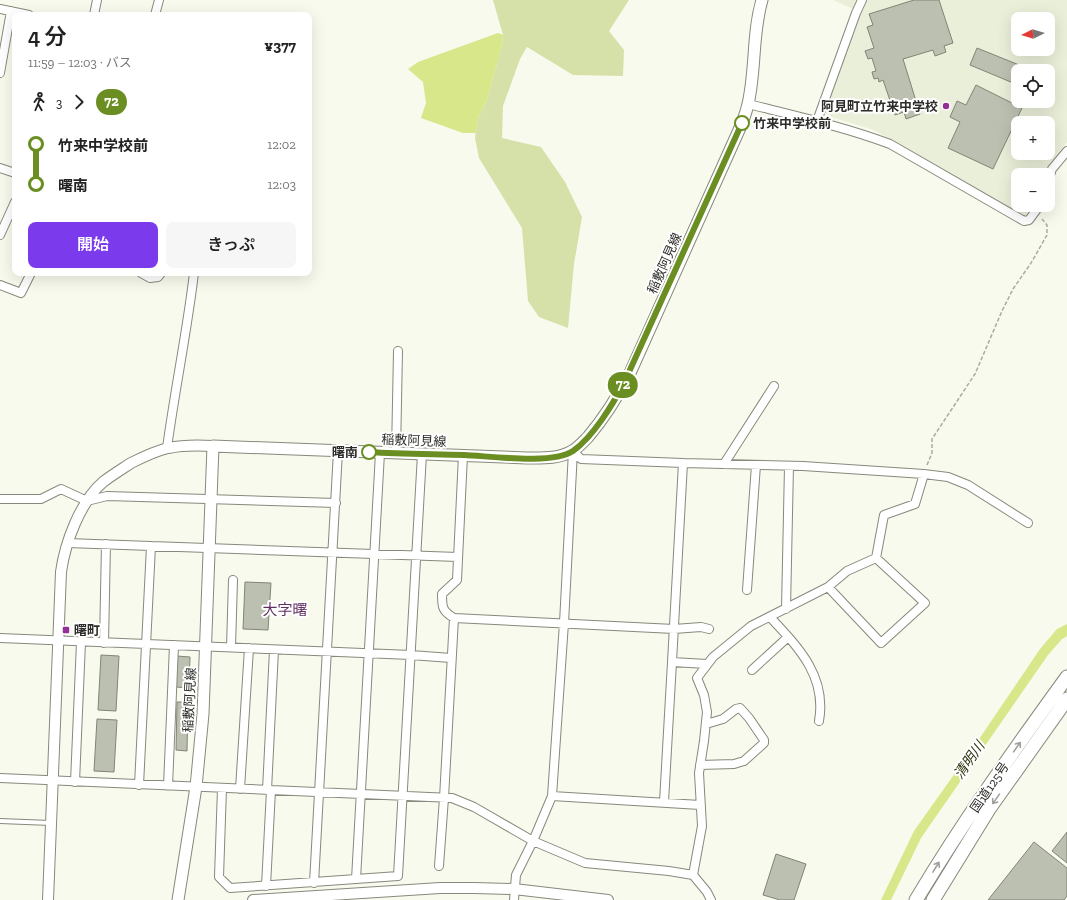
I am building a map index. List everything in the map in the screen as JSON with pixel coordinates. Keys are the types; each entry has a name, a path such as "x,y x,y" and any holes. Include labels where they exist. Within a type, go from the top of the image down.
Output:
{"highway":[{"name":"国道125号","path":"916,900 961,829 1034,722 1067,677"},
{"name":"国道125号","path":"933,900 989,808 1067,698"}],"main road":[{"name":"稲敷阿見線","path":"178,900 196,787 203,714 214,446 527,458 560,456 573,451 583,442 604,417 612,406 630,373 736,137 748,104 752,79 755,32 762,0"}],"street":[{"path":"95,12 97,0"},
{"path":"156,12 159,0"},
{"path":"817,121 862,0"},
{"path":"0,9 16,12"},
{"path":"0,73 11,11"},
{"path":"748,104 817,121 890,144 1024,221 1029,220 1035,212"},
{"path":"1053,168 1067,151"},
{"path":"0,168 12,172"},
{"path":"0,235 12,209"},
{"path":"0,285 21,293 30,276"},
{"path":"146,276 150,278 159,276"},
{"path":"168,448 172,411 194,276"},
{"path":"396,454 398,351"},
{"path":"724,464 774,386"},
{"path":"48,900 61,572 63,556 67,543 87,501 102,483 121,470 153,452 168,448 192,445 214,446"},
{"path":"314,882 338,451"},
{"path":"573,451 581,459 683,464 789,466 924,474 948,477 968,485 1028,523"},
{"path":"514,900 516,875 533,841 552,796 564,623 573,451"},
{"path":"356,880 380,453"},
{"path":"222,788 219,878 230,888 398,876 422,454"},
{"path":"464,455 457,580 442,594 442,605 445,613 454,618 674,628 701,627 709,629"},
{"path":"664,802 683,464"},
{"path":"747,590 756,465"},
{"path":"786,609 789,466"},
{"path":"876,558 884,515 915,504 924,474"},
{"path":"0,499 41,499 61,489 87,501 107,496 336,503"},
{"path":"67,543 458,557"},
{"path":"104,643 106,544"},
{"path":"139,785 151,546"},
{"path":"694,875 702,826 699,773 707,712 704,695 698,678 713,657 751,626 828,587 847,571 876,558"},
{"path":"828,587 881,643 925,603 876,558"},
{"path":"231,647 233,580"},
{"path":"770,617 806,659 815,676 820,697 821,710 819,721"},
{"path":"439,866 454,618"},
{"path":"752,670 788,637"},
{"path":"0,638 231,647 451,658"},
{"path":"75,782 81,642"},
{"path":"168,786 174,645"},
{"path":"240,789 249,648"},
{"path":"266,886 274,650"},
{"path":"672,662 707,664"},
{"path":"700,765 734,764 744,761 764,743 764,740 750,718 740,708 736,709 722,719 706,724"},
{"path":"0,778 452,798 474,806 533,841 585,863 669,871 694,875 707,892 710,900"},
{"path":"552,796 700,805"},
{"path":"253,900 345,897 440,888 514,890 608,900"}],"lane":[{"path":"0,822 51,823"}],"path":[{"path":"924,474 932,453 932,439 975,374 1013,289 1031,263 1047,235 1047,225 1042,219 1040,212"}],"shaded area":[{"path":"493,0 629,0 609,31 624,50 623,76 573,75 527,47 520,59 503,106 502,138 541,147 565,182 582,217 574,264 568,328 539,317 528,301 522,228 479,158 475,138 478,118 487,100 502,45 503,35"},
{"name":"阿見町立竹来中学校","path":"833,0 1067,0 1067,142 1055,157 1055,116 1011,116 1011,160 1053,160 1047,168 1011,168 1011,211 874,130 828,116 824,111 860,12"},
{"name":"阿見町立竹来中学校","path":"1013,212 1028,212 1025,216 1021,217"}],"water":[{"path":"498,33 503,35 502,45 487,100 478,118 476,133 463,133 421,118 426,103 423,82 408,69 418,62"},
{"name":"清明川","path":"1067,624 1067,636 1062,639 1048,655 921,838 891,900 881,900 914,831 975,745 1040,649 1057,629"}],"building":[{"path":"914,0 939,0 953,43 944,46 946,52 935,56 933,50 903,59 920,114 906,119 904,112 895,115 883,80 879,82 878,78 874,79 872,72 876,71 872,58 868,59 865,51 874,48 867,27 873,25 869,14"},
{"path":"977,48 1017,64 1011,64 1011,82 970,65"},
{"path":"976,85 1011,102 1011,108 1022,108 1018,116 1011,116 1011,131 993,169 948,148 960,122 950,117 957,101 966,105"},
{"path":"245,582 271,583 268,630 243,629"},
{"path":"101,655 119,656 116,711 98,710"},
{"path":"177,656 190,657 189,688 176,687"},
{"path":"177,702 188,702 187,751 176,750"},
{"path":"97,719 117,720 114,772 94,771"},
{"path":"1067,832 1067,863 1052,851"},
{"path":"1034,842 1067,868 1067,896 1064,900 988,900"},
{"path":"776,854 806,864 794,900 780,900 763,895"}],"bus line":[{"name":"72","path":"369,452 545,458 560,456 573,451 583,442 604,417 612,406 630,373 742,123"}],"place":[{"name":"阿見町立竹来中学校","path":"946,106"},
{"name":"竹来中学校前","path":"742,123"},
{"name":"曙南","path":"369,452"},
{"name":"曙町","path":"66,630"}],"district":[{"name":"大字曙","path":"285,610"}]}
